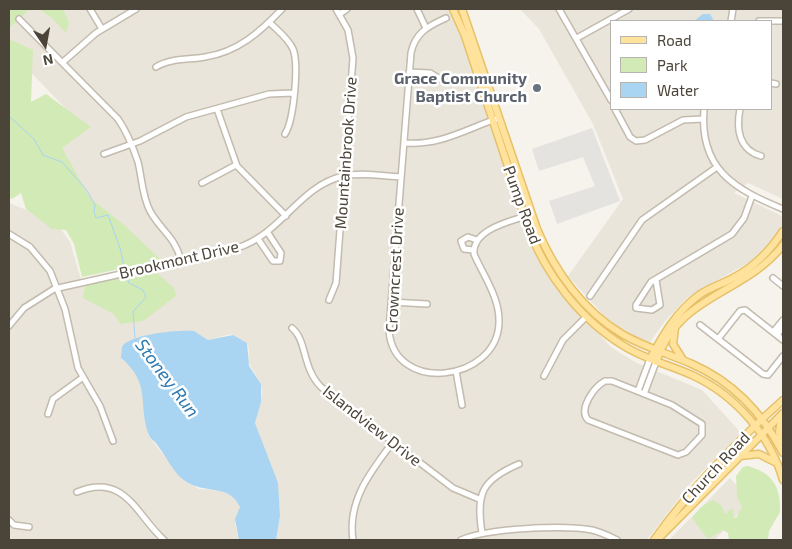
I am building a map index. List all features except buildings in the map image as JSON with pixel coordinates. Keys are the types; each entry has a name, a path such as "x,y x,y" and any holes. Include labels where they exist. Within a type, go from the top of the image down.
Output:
{"main road":[{"name":"Pump Road","path":"453,9 524,217 541,257 586,317 622,345 693,376 715,389 741,410 761,434 783,480"},
{"name":"Pump Road","path":"462,9 532,214 549,256 585,304 614,329 707,372 730,387 762,419 783,452"},
{"path":"653,360 671,324 691,302 703,292 752,266 769,250 783,231"},
{"path":"658,350 676,326 702,302 754,274 783,244"},
{"path":"676,326 672,341 684,361"},
{"name":"Church Road","path":"656,540 668,520 755,426 783,400"},
{"path":"783,414 780,434 783,452"},
{"name":"Church Road","path":"656,540 783,414"},
{"path":"739,456 759,454 777,464"}],"street":[{"path":"90,9 102,28"},
{"path":"63,62 102,28 136,9"},
{"path":"156,67 163,63 205,57 229,51 247,41 282,9"},
{"name":"Mountainbrook Drive","path":"329,300 336,283 353,58 351,38 336,9"},
{"path":"340,14 347,9"},
{"path":"417,9 426,28 446,18"},
{"path":"560,9 610,96"},
{"path":"578,38 627,9"},
{"path":"731,20 733,9"},
{"path":"19,18 113,112 126,131 146,202 156,219 174,240 181,260"},
{"path":"269,22 293,49 296,60 291,122 285,134"},
{"name":"Crowncrest Drive","path":"426,28 414,44 409,72 391,302 389,330 391,341 402,362 422,373 435,374 456,371 470,366 484,357 495,340 499,326 497,305 473,250 464,249 461,241 468,237 477,240 489,230 532,214"},
{"path":"409,72 430,74 440,79"},
{"path":"104,154 131,145 178,120 269,94 293,93"},
{"path":"217,109 236,165 286,216"},
{"path":"616,110 630,138 636,141 645,140 683,120 703,118"},
{"path":"704,110 705,140 717,167 729,182 752,196 783,210"},
{"path":"740,110 738,124 741,140 749,151 761,156"},
{"path":"404,143 423,144 440,141 500,117"},
{"path":"202,183 236,165"},
{"path":"590,296 642,220 717,167"},
{"name":"Brookmont Drive","path":"9,326 24,308 35,299 58,288 237,248 258,239 316,188 344,176 361,174 401,177"},
{"path":"656,280 660,305 652,310 636,308 648,285 656,280 732,234 744,218 752,196"},
{"path":"258,239 273,261 280,261 282,255 268,232"},
{"path":"9,234 37,253 50,271 65,309 75,358 82,378 100,406 113,441"},
{"path":"473,250 477,240"},
{"path":"773,278 783,286"},
{"path":"391,302 428,304"},
{"path":"718,339 740,311 745,310 783,340"},
{"path":"544,376 563,340 586,317"},
{"path":"775,333 783,320"},
{"path":"700,325 763,374 768,375 783,356"},
{"path":"775,333 783,327"},
{"name":"Islandview Drive","path":"292,328 298,333 307,366 316,382 453,488 480,499"},
{"path":"638,391 653,360"},
{"path":"644,394 653,360"},
{"path":"456,371 462,405"},
{"path":"48,414 53,399 82,378"},
{"path":"605,381 612,381 644,394 681,410 702,424 702,435 684,454 674,453 598,424 588,420 584,415 585,406 599,385 605,381"},
{"path":"353,540 355,506 361,489 369,473 393,442"},
{"path":"482,533 479,516 480,499 491,479 519,464"},
{"path":"77,492 97,486 124,495 132,501 164,540"},
{"path":"9,520 14,525 29,527"},
{"path":"462,540 482,533 577,529 600,532 617,540"}],"shaded area":[{"path":"27,9 449,9 469,56 524,227 540,264 564,297 612,348 637,363 702,390 741,433 690,484 647,540 276,540 280,516 278,488 255,423 262,393 261,384 248,362 249,349 247,343 231,334 208,340 197,333 138,338 127,342 122,359 136,372 142,388 148,435 183,480 199,489 220,490 234,496 240,507 235,523 239,540 9,540 9,203 55,221 70,242 83,286 181,265 176,257 120,270 106,211 85,212 47,143 75,118 9,50 9,25"},
{"path":"520,9 783,9 783,199 748,183 734,193 780,215 783,217 783,224 774,238 751,261 687,298 666,320 650,342 639,339 607,319 568,276 623,199 593,124 539,29"},
{"path":"592,128 620,201 557,224 549,201 595,186 583,157 539,171 532,149"},
{"path":"730,478 750,500 715,540 669,540"}],"green space":[{"path":"10,9 30,9 9,28"},
{"path":"39,9 63,9 69,23 66,33 52,18"},
{"path":"9,39 33,50 31,102 46,94 91,127 62,148 90,198 123,224 161,260 82,277 74,244 66,230 52,229 26,209 21,193 12,199 9,197"},
{"path":"153,270 174,288 176,296 143,321 120,324 114,314 83,298 85,285"},
{"path":"748,466 763,472 769,477 777,488 779,495 780,512 769,531 768,540 729,540 728,533 723,530 708,539 692,518 701,507 713,500 722,506 724,513 727,514 729,510 733,509 733,517 736,518 742,507 737,497 736,476 743,467"}],"water":[{"path":"703,14 710,14 713,20 695,20"},
{"path":"194,331 208,340 233,335 247,343 249,366 261,384 261,402 255,423 278,483 280,516 276,540 239,540 235,519 240,507 235,499 221,491 187,483 179,476 148,434 140,385 130,367 121,358 122,347 134,339 144,336 166,332"}],"waterway":[{"name":"Stoney Run","path":"9,116 34,139 43,155 62,162 86,189 95,205 94,212 96,218 108,215 120,248 125,271"},
{"name":"Stoney Run","path":"126,274 129,283 143,290 146,297 133,312 135,338"}],"place":[{"name":"Grace Community Baptist Church","path":"537,88"}]}
